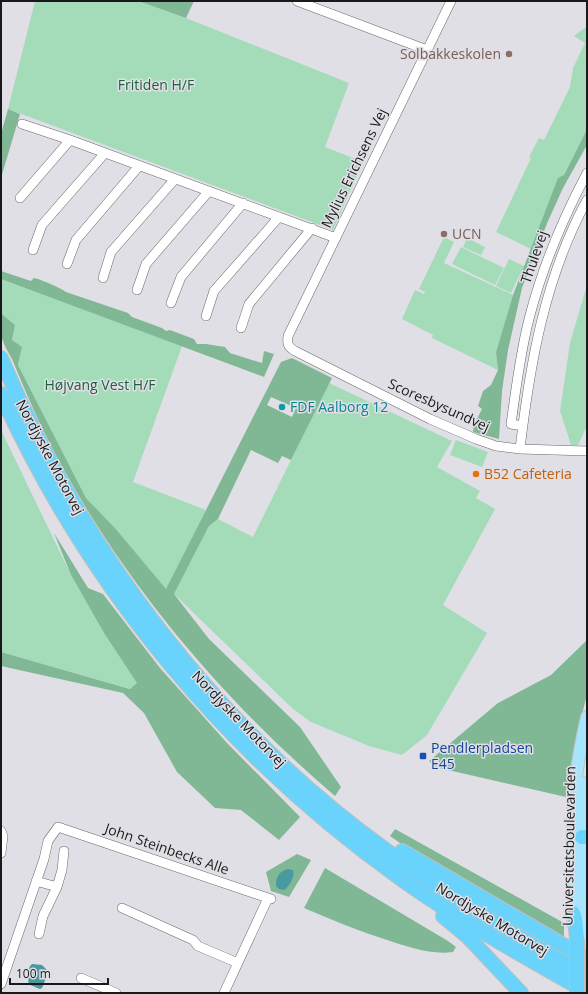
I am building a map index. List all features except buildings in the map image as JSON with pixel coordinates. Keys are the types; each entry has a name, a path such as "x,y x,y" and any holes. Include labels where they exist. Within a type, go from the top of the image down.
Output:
{"highway":[{"name":"Nordjyske Motorvej","path":"1,358 37,438 62,484 82,518 132,594 191,669 242,724 291,773 328,805 386,851 448,894 587,976"},
{"name":"Nordjyske Motorvej","path":"1,394 28,451 67,520 104,579 153,645 193,693 220,722 273,775 373,859 463,920 587,992"},
{"path":"191,669 306,778 369,830 456,884 587,959"},
{"path":"373,859 467,936 521,993"},
{"path":"573,913 578,939 577,993"}],"main road":[{"name":"Universitetsboulevarden","path":"573,913 574,798 577,769 587,717"},
{"name":"Universitetsboulevarden","path":"578,939 585,832 582,792 587,750"}],"street":[{"path":"297,1 427,50"},
{"name":"Mylius Erichsens Vej","path":"289,348 287,342 288,336 451,1"},
{"path":"22,124 175,178 336,238"},
{"path":"20,198 70,140"},
{"path":"32,250 42,225 105,153"},
{"path":"67,264 76,240 140,166"},
{"name":"Thulevej","path":"523,426 511,424 519,364 529,319 535,296 559,229 587,173"},
{"path":"103,278 111,252 175,178"},
{"path":"137,290 146,264 209,191"},
{"name":"Thulevej","path":"520,449 531,366 547,299 557,267 587,200"},
{"path":"171,303 181,277 243,204"},
{"path":"206,316 214,291 279,216"},
{"path":"241,328 249,304 312,228"},
{"name":"Thulevej","path":"559,229 571,234"},
{"name":"Thulevej","path":"535,296 547,299"},
{"name":"Scoresbysundvej","path":"289,348 403,405 476,439 496,446 520,449 587,451"},
{"path":"519,364 531,366"},
{"name":"John Steinbecks Alle","path":"36,881 44,859 48,841 58,827 269,898 224,993"},
{"path":"1,831 1,853"},
{"path":"40,934 43,916 62,870 64,851"},
{"path":"1,984 36,881 56,887"},
{"path":"122,908 193,940 198,946 238,963"},
{"path":"80,978 116,993"}],"green space":[{"name":"Fritiden H/F","path":"35,1 138,1 186,18 349,83 325,147 363,162 333,230 8,109"},
{"path":"138,1 194,1 186,18"},
{"path":"587,26 587,129 563,176 531,249 496,232 531,158 529,157 539,138 544,140 570,87 573,68 585,43 574,36"},
{"path":"8,109 20,114 1,178 1,134"},
{"path":"587,129 587,145 563,188 548,221 522,288 508,350 502,391 499,439 473,432 474,425 482,409 478,406 483,391 491,385 498,370 496,352 513,295 558,178 564,175"},
{"path":"444,237 454,242 444,263 513,295 496,352 498,370 432,338 433,335 402,319 415,290 424,294 425,292 419,289"},
{"path":"467,238 485,247 481,255 463,247"},
{"path":"461,247 504,268 495,285 452,264"},
{"path":"509,259 524,266 511,293 496,286"},
{"path":"1,271 31,281 34,278 41,280 66,292 128,313 132,317 162,328 166,331 170,330 194,339 197,344 225,347 230,353 262,363 264,351 274,354 264,377 1,279"},
{"name":"Højvang Vest H/F","path":"1,279 182,346 133,482 206,510 166,590 115,528 86,498 18,365 22,348 12,340 15,325 2,314"},
{"path":"587,285 587,426 578,445 571,445 560,411 570,343"},
{"path":"1,297 2,314 15,325 12,340 22,347 18,365 86,498 115,528 166,589 281,362 292,358 332,378 291,460 282,456 278,463 251,450 218,519 209,526 174,594 209,639 300,727 341,787 335,796 291,757 249,716 209,673 171,628 135,581 101,532 71,482 43,430 4,344 1,334","holes":["271,397 296,408 292,417 267,405"]},
{"path":"329,383 452,441 437,467 480,491 476,498 495,509 443,605 487,633 427,735 402,755 369,746 311,722 293,709 174,594 209,526 218,519 253,537"},
{"path":"1,430 71,575 104,633 138,683 131,689 1,652"},
{"path":"456,440 488,452 482,467 450,455"},
{"path":"54,533 88,588 103,594 160,668 227,743 300,817 279,840 241,810 215,808 177,772 144,713 123,693 1,666 1,652 130,689 137,683 104,633 71,575"},
{"path":"587,640 587,695 579,726 566,797 435,767 429,761 498,703 551,675"},
{"path":"395,829 564,923 564,941 410,850 390,836"},
{"path":"297,854 311,860 289,897 271,891 266,872"},
{"path":"325,868 448,941 456,947 453,952 445,953 420,950 403,945 377,937 304,908"}],"water":[{"path":"288,869 293,870 292,881 284,890 279,889 276,886 277,877 282,871"},
{"path":"32,964 42,965 48,973 42,988 40,989 30,985 28,982 29,969"}],"place":[{"name":"Solbakkeskolen","path":"509,54"},
{"name":"UCN","path":"444,234"},
{"name":"FDF Aalborg 12","path":"282,407"},
{"name":"B52 Cafeteria","path":"476,474"},
{"name":"Pendlerpladsen E45","path":"423,756"}]}
